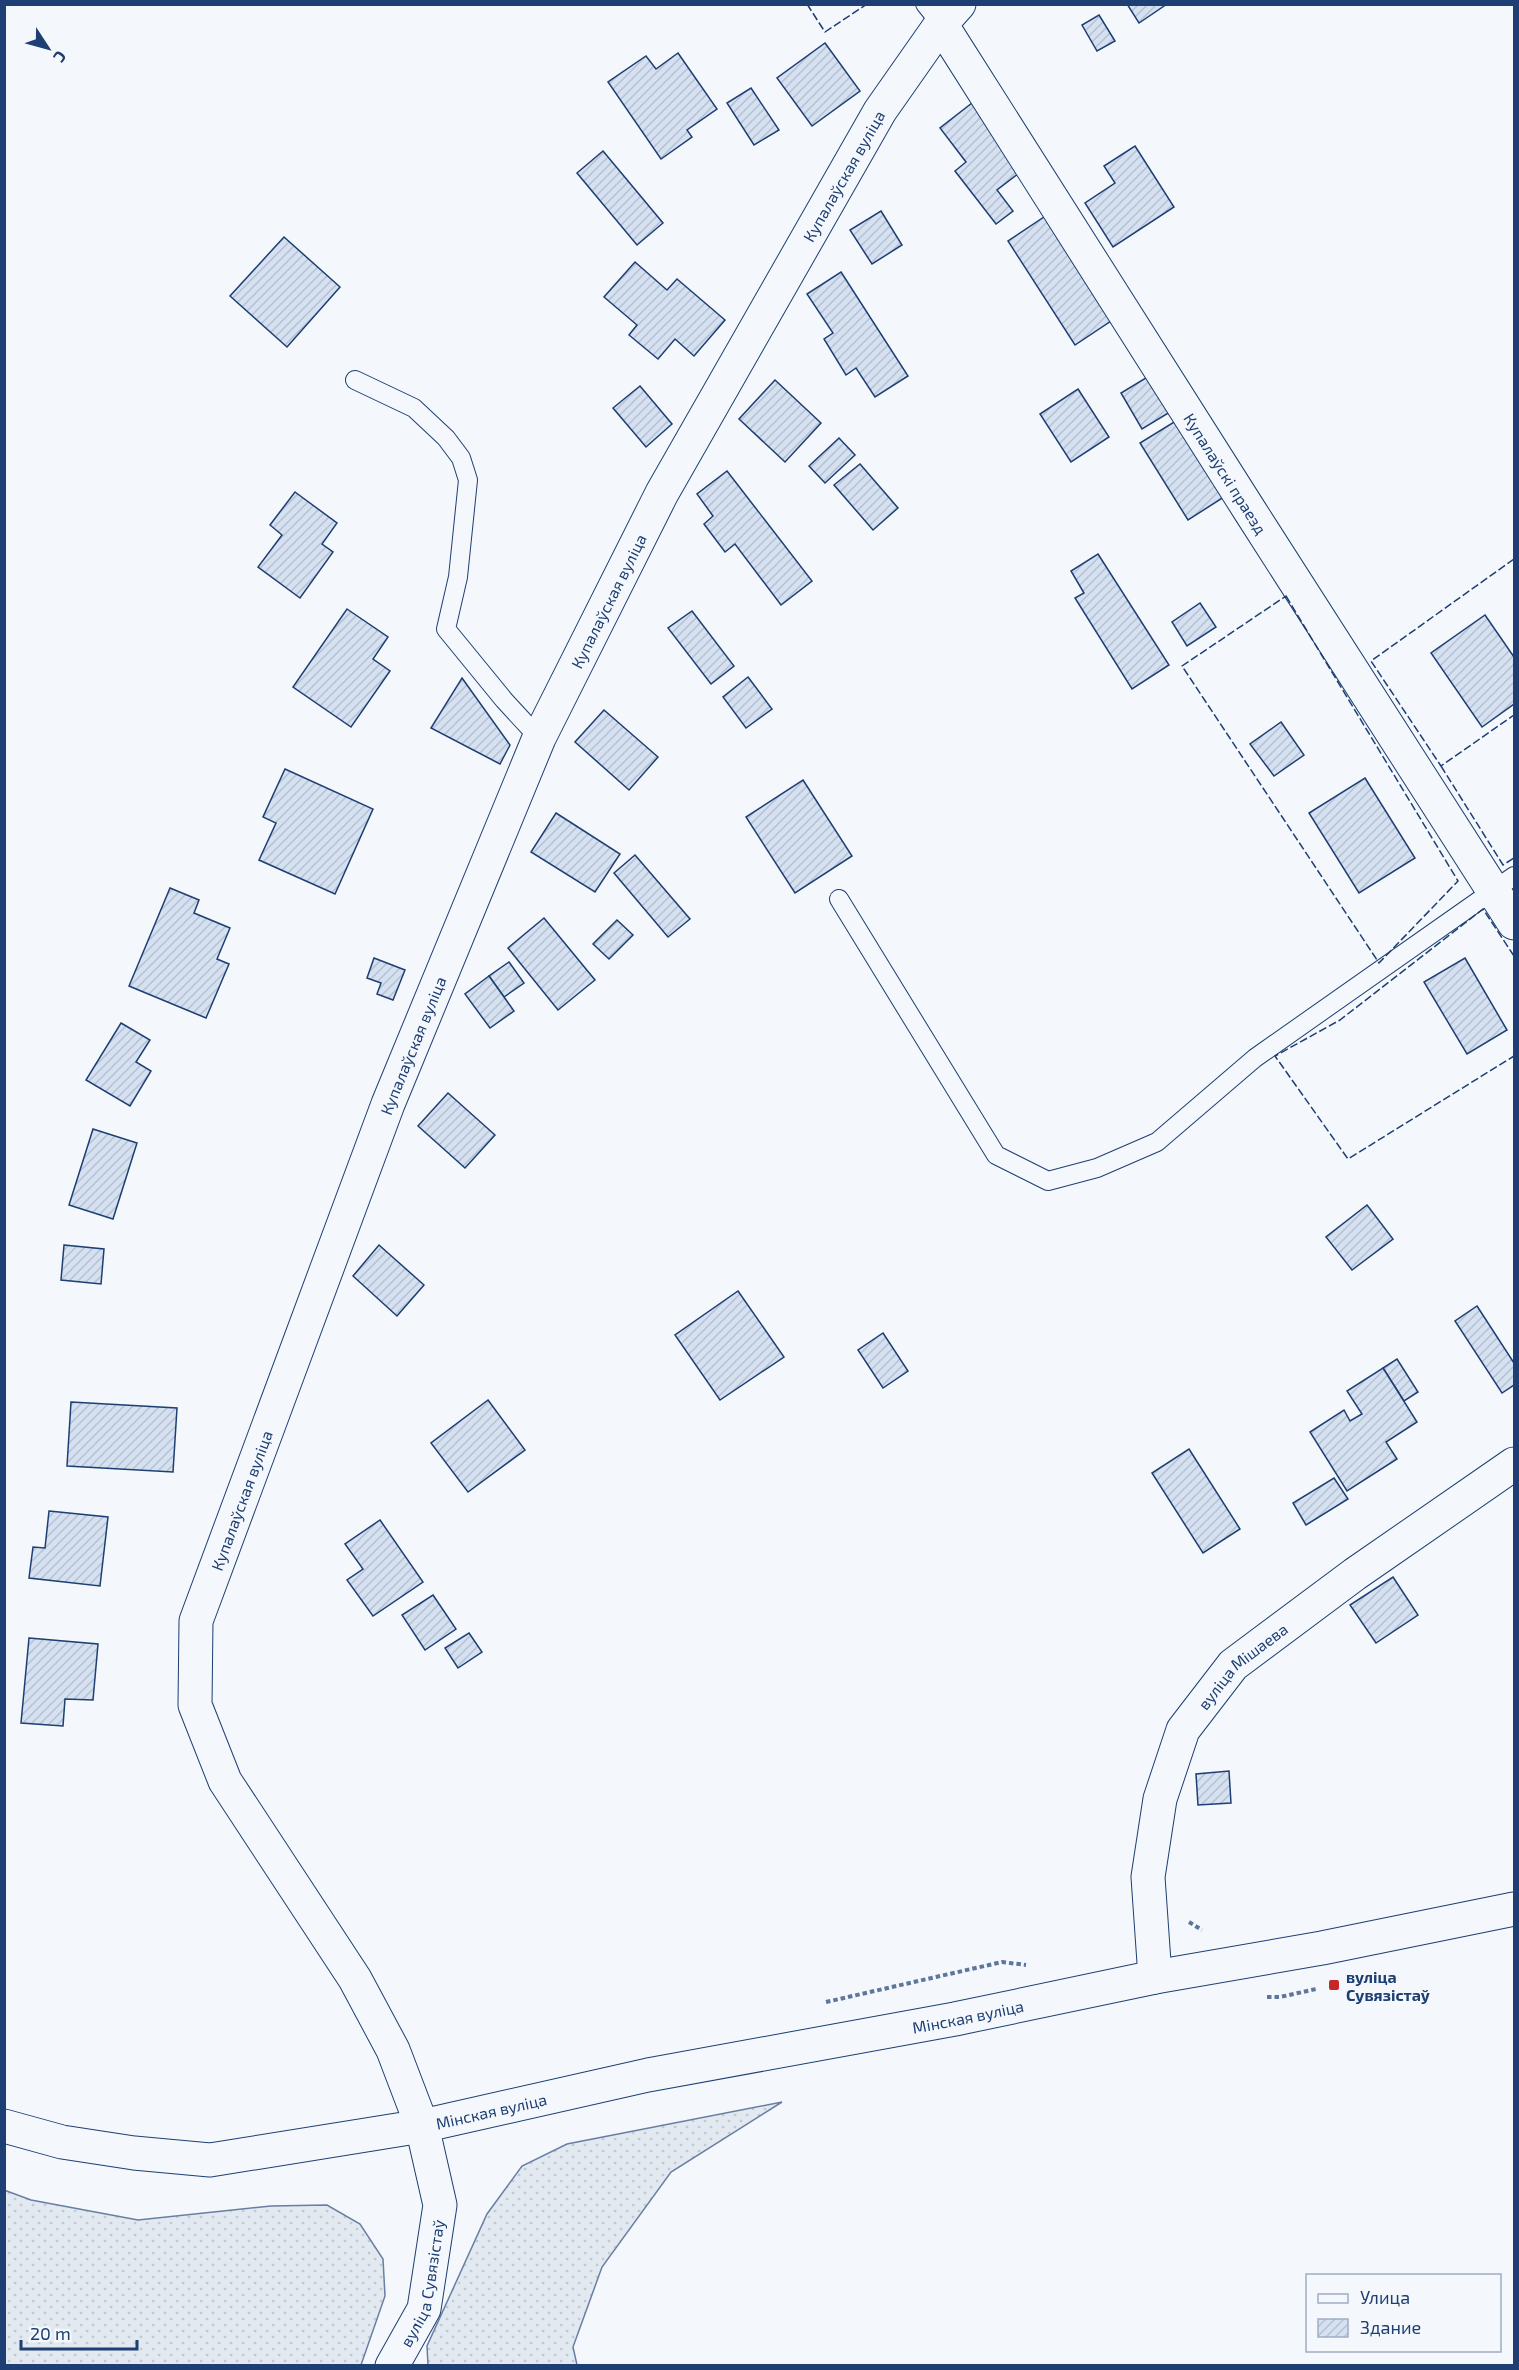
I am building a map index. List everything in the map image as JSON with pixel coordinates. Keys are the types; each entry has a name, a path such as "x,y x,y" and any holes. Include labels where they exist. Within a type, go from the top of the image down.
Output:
{"street":[{"name":"Купалаўская вуліца","path":"422,2126 393,2050 355,1979 225,1781 195,1705 196,1621 388,1104 539,738 662,493 880,111 942,11"},
{"name":"Купалаўскі праезд","path":"942,11 1250,511 1504,883 1515,923"},
{"name":"вуліца Мішаева","path":"1155,1977 1148,1877 1160,1799 1182,1730 1233,1665 1355,1574 1515,1464"},
{"name":"Мінская вуліца","path":"4,2126 62,2142 134,2153 210,2160 422,2126 648,2075 955,2019 1155,1977 1322,1948 1515,1909"},
{"name":"вуліца Сувязістаў","path":"392,2366 424,2309 440,2205 422,2126"}],"lane":[{"path":"355,380 414,408 446,438 461,458 468,480 458,577 446,629 504,700 539,738"},
{"path":"839,899 996,1155 1048,1181 1097,1168 1157,1142 1255,1058 1504,883"}],"path":[{"path":"1150,1907 1180,1901 1184,1918 1199,1930 1209,1930"}],"shaded area":[{"path":"782,2102 671,2172 602,2267 573,2347 577,2365 428,2365 427,2346 487,2214 522,2166 567,2144"},
{"path":"4,2190 31,2200 138,2220 271,2206 327,2205 360,2224 383,2259 385,2296 361,2365 5,2365"}],"building":[{"path":"1127,4 1167,4 1139,23"},
{"path":"1099,15 1115,41 1097,51 1082,25"},
{"path":"825,43 860,91 812,126 777,78"},
{"path":"678,53 717,109 687,130 692,137 661,159 608,82 646,56 656,69"},
{"path":"751,88 779,130 754,145 727,103"},
{"path":"972,103 1023,170 997,190 1013,211 996,224 955,171 966,162 940,128"},
{"path":"1135,146 1174,207 1113,247 1085,203 1115,183 1104,166"},
{"path":"603,151 663,223 637,245 577,173"},
{"path":"881,211 902,245 872,264 850,230"},
{"path":"1050,213 1117,317 1075,345 1008,241"},
{"path":"284,237 340,287 287,347 230,296"},
{"path":"635,262 667,290 677,279 725,320 694,356 675,339 658,359 629,335 637,325 604,297"},
{"path":"841,272 908,376 875,397 856,368 846,375 824,339 833,333 807,294"},
{"path":"1154,373 1175,409 1142,429 1121,393"},
{"path":"775,380 821,423 785,462 739,419"},
{"path":"640,386 672,424 646,447 613,408"},
{"path":"1078,389 1109,437 1071,462 1040,414"},
{"path":"1179,419 1227,495 1188,520 1140,443"},
{"path":"839,438 855,455 825,483 809,466"},
{"path":"860,464 898,508 873,530 834,485"},
{"path":"727,471 812,581 781,605 735,544 725,552 704,524 713,516 697,494"},
{"path":"295,492 337,523 322,544 333,552 300,598 258,567 282,535 270,525"},
{"path":"1098,554 1169,665 1132,689 1075,598 1084,593 1071,571"},
{"path":"1200,603 1216,627 1187,646 1172,622"},
{"path":"347,609 388,637 373,659 390,671 351,727 293,687"},
{"path":"692,611 734,666 711,684 668,628"},
{"path":"1485,615 1514,657 1514,704 1482,727 1431,653"},
{"path":"748,677 772,709 746,728 723,697"},
{"path":"462,678 510,745 500,764 431,728"},
{"path":"604,710 658,757 629,790 575,742"},
{"path":"1281,722 1304,755 1274,776 1250,744"},
{"path":"285,769 373,809 335,894 259,860 276,823 263,817"},
{"path":"1365,778 1415,858 1359,893 1309,813"},
{"path":"803,780 852,856 795,893 746,817"},
{"path":"556,813 620,854 595,892 531,852"},
{"path":"635,855 690,919 668,937 614,873"},
{"path":"170,888 199,900 194,913 230,928 217,959 229,964 206,1018 129,986"},
{"path":"544,918 595,980 558,1010 508,948"},
{"path":"617,920 633,935 609,959 593,944"},
{"path":"374,958 405,970 393,1000 377,994 381,983 367,978"},
{"path":"1465,958 1507,1030 1467,1054 1424,982"},
{"path":"509,962 524,983 504,997 489,976"},
{"path":"489,976 514,1011 490,1028 465,994"},
{"path":"121,1023 150,1040 136,1062 151,1071 130,1106 86,1080"},
{"path":"448,1093 495,1135 465,1168 418,1126"},
{"path":"93,1129 137,1143 113,1219 69,1205"},
{"path":"1367,1205 1393,1239 1352,1270 1326,1237"},
{"path":"64,1245 104,1249 101,1284 61,1280"},
{"path":"379,1245 424,1285 397,1316 353,1276"},
{"path":"738,1291 784,1357 720,1400 675,1335"},
{"path":"1477,1306 1514,1363 1514,1385 1502,1393 1455,1321"},
{"path":"883,1333 908,1371 883,1388 858,1350"},
{"path":"1397,1359 1418,1392 1404,1401 1383,1368"},
{"path":"1383,1368 1417,1422 1386,1442 1397,1459 1347,1491 1310,1432 1344,1410 1350,1421 1362,1414 1347,1391"},
{"path":"488,1400 525,1450 468,1492 431,1443"},
{"path":"71,1402 177,1408 173,1472 67,1466"},
{"path":"1189,1449 1240,1529 1203,1553 1152,1473"},
{"path":"1334,1478 1348,1499 1306,1525 1293,1503"},
{"path":"49,1511 108,1517 100,1586 29,1578 33,1547 45,1548"},
{"path":"380,1520 423,1582 373,1616 347,1580 363,1569 345,1544"},
{"path":"1393,1577 1418,1615 1376,1643 1350,1605"},
{"path":"433,1595 456,1629 425,1650 402,1615"},
{"path":"469,1633 482,1652 458,1668 445,1648"},
{"path":"29,1638 98,1644 93,1700 65,1699 63,1726 21,1723"},
{"path":"1229,1771 1231,1803 1198,1805 1196,1774"}],"fence":[{"path":"807,4 825,32 867,4"},
{"path":"1514,559 1371,661 1441,766 1514,715"},
{"path":"1286,596 1458,881 1379,963 1182,666 1286,596"},
{"path":"1441,766 1503,865 1514,858"},
{"path":"1514,956 1483,909 1340,1020 1275,1056 1348,1159 1514,1056"}],"place":[{"name":"вуліца Сувязістаў","path":"1334,1985"}]}
